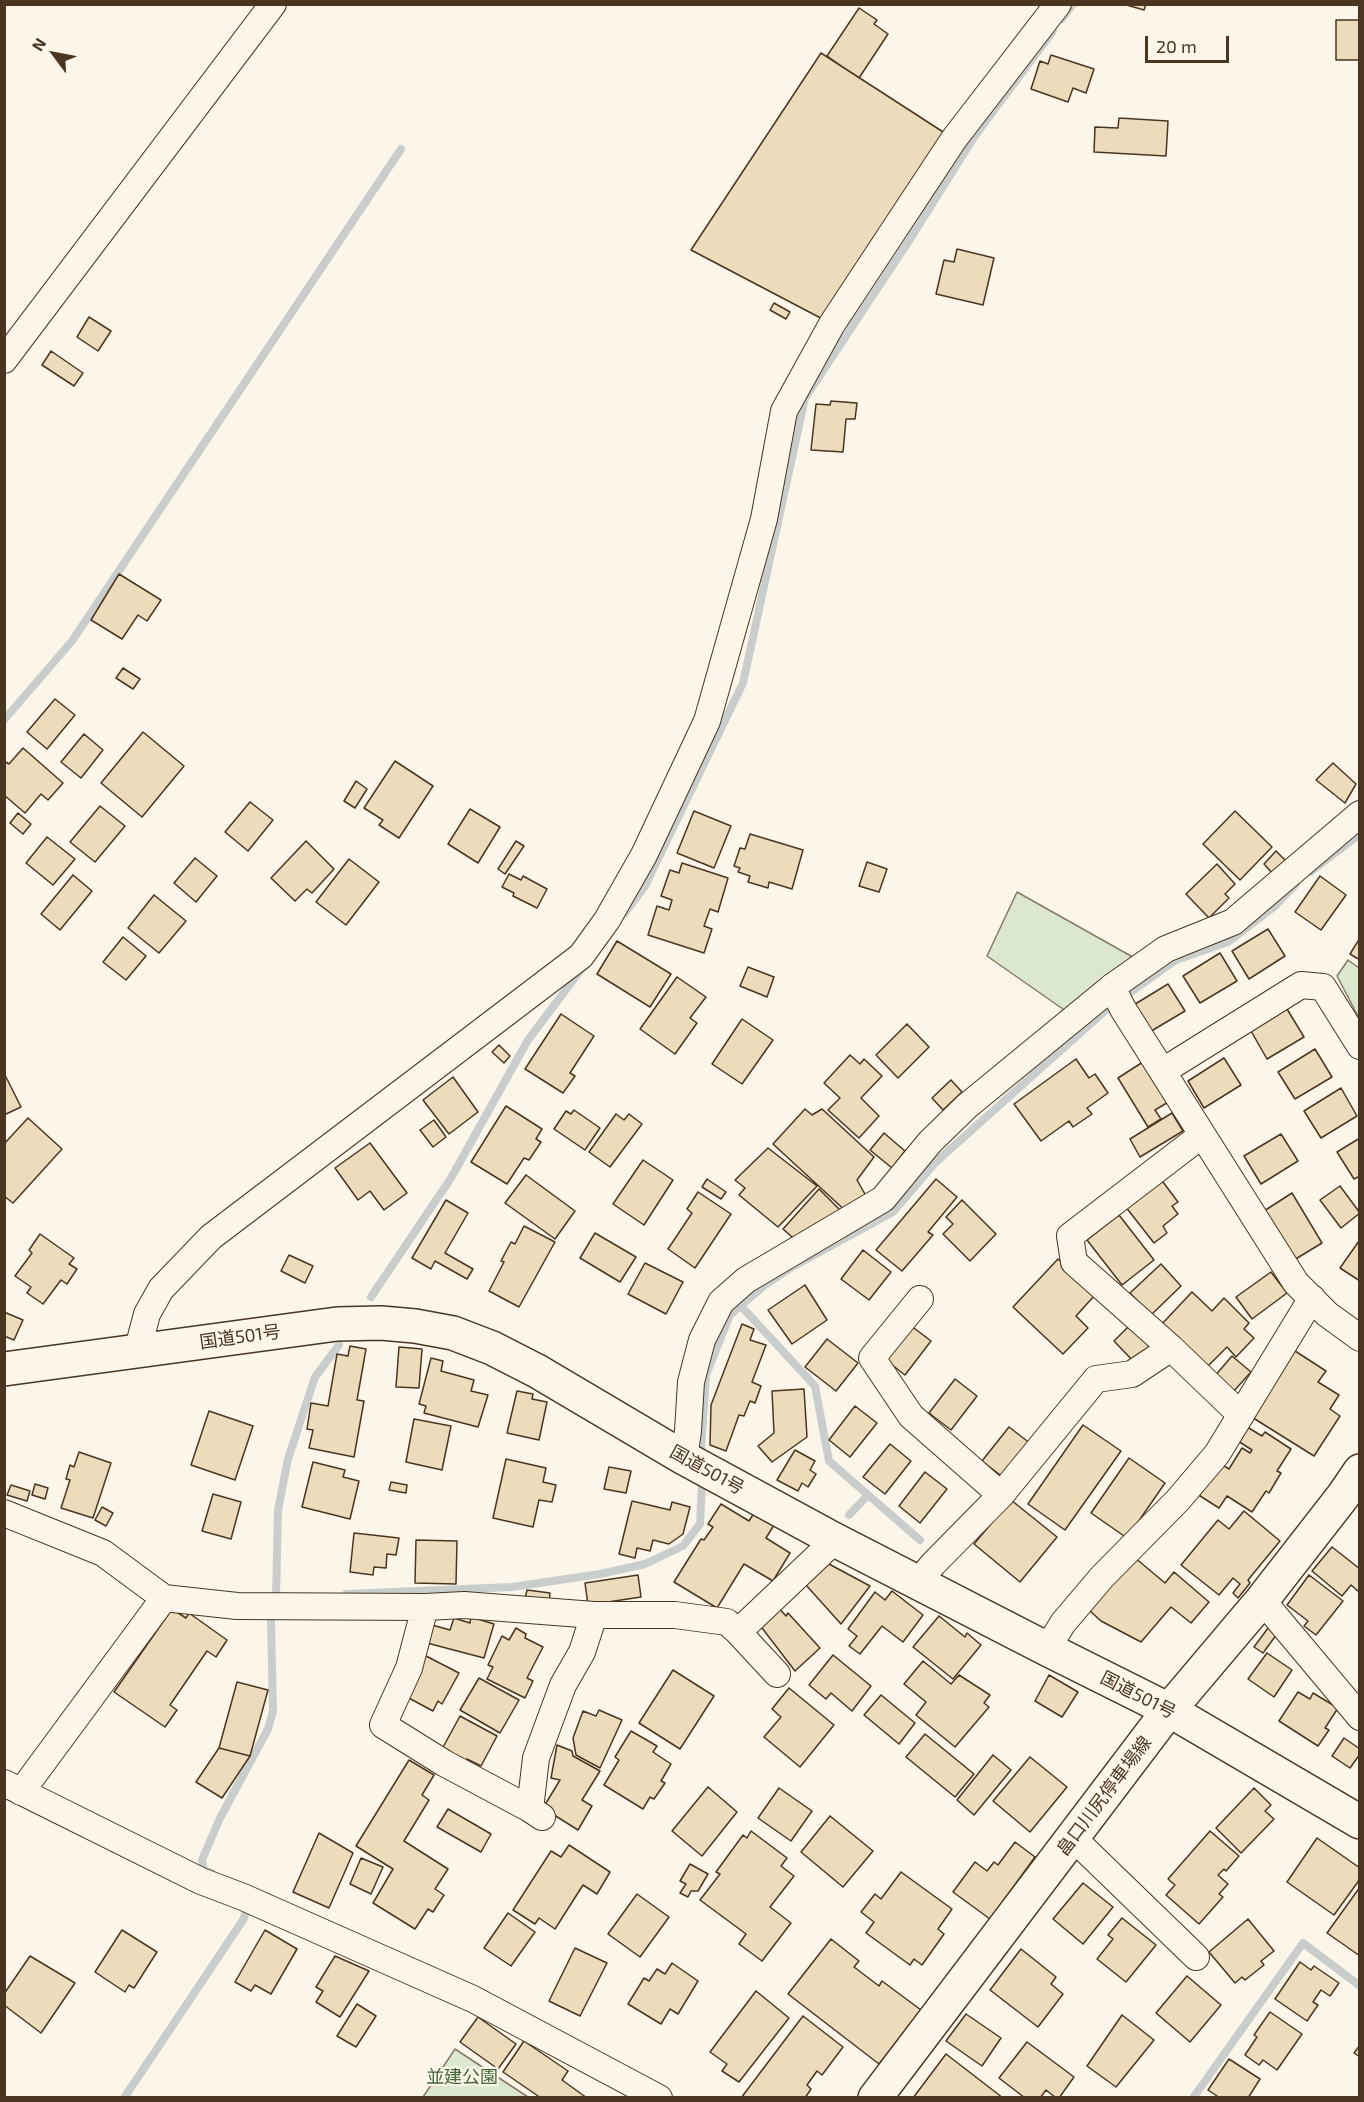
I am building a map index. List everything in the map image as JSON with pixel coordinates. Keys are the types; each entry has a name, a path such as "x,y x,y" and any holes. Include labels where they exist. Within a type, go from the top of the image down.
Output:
{"main road":[{"name":"国道501号","path":"4,1369 337,1324 392,1324 443,1331 492,1348 537,1371 684,1458 835,1540 1047,1650 1169,1710 1359,1822"},
{"name":"畠口川尻停車場線","path":"875,2097 1169,1710 1262,1600 1343,1496 1359,1471"}],"street":[{"path":"4,360 273,4"},
{"path":"137,1352 147,1314 161,1289 211,1237 581,956 607,920 644,855 707,722 764,519 784,411 832,324 954,139 1058,4"},
{"path":"684,1458 691,1382 702,1340 721,1302 747,1280 883,1199 930,1142 967,1106 1117,998 1166,949 1233,922 1359,814"},
{"path":"1163,1071 1301,985 1323,987 1359,1046"},
{"path":"1117,998 1296,1283 1327,1314 1359,1338"},
{"path":"1202,1135 1070,1236 1074,1262 1171,1348 1241,1415"},
{"path":"920,1299 872,1358 911,1416 1000,1495"},
{"path":"1047,1650 1063,1623 1102,1577 1178,1500 1217,1455 1312,1299"},
{"path":"918,1583 933,1564 1000,1495 1096,1379 1132,1374 1171,1348"},
{"path":"4,1513 103,1553 164,1598 237,1606 425,1607 464,1605 594,1615 675,1615 727,1622 777,1674"},
{"path":"738,1632 835,1540"},
{"path":"164,1598 13,1788 201,1881 243,1897 473,2000 660,2097"},
{"path":"1262,1600 1359,1717"},
{"path":"425,1607 419,1637 409,1668 383,1725 444,1763 536,1813 536,1758 563,1685 582,1652 594,1615"},
{"path":"1072,1837 1196,1957"}],"green space":[{"path":"1017,892 1138,960 1070,1014 987,956"},
{"path":"1348,960 1359,968 1359,1018 1337,976"},
{"name":"並建公園","path":"455,2049 528,2097 423,2097"}],"building":[{"path":"1123,4 1146,4 1144,10"},
{"path":"859,8 877,20 874,24 888,34 859,78 827,56"},
{"path":"1336,20 1360,20 1360,60 1336,60"},
{"path":"821,53 954,139 832,324 691,250"},
{"path":"1051,55 1094,69 1086,93 1073,88 1068,102 1031,89 1040,61 1048,64"},
{"path":"1119,118 1168,121 1166,156 1094,152 1095,127 1118,128"},
{"path":"957,249 994,258 983,305 936,294 944,260 954,262"},
{"path":"774,303 790,312 786,319 770,310"},
{"path":"89,317 111,331 98,351 77,337"},
{"path":"51,351 83,373 74,386 42,365"},
{"path":"831,401 857,403 855,419 846,419 843,452 811,450 816,404 830,405"},
{"path":"119,574 161,600 147,621 138,615 122,639 91,620"},
{"path":"123,668 140,679 133,689 116,678"},
{"path":"55,699 75,715 47,749 27,732"},
{"path":"143,732 184,766 142,817 101,783"},
{"path":"84,734 103,750 81,778 61,762"},
{"path":"23,748 63,783 48,800 41,794 25,813 4,795 4,761 9,764"},
{"path":"395,761 433,786 399,838 379,825 383,820 364,808"},
{"path":"1333,763 1356,784 1345,803 1316,780"},
{"path":"356,781 367,789 355,808 344,801"},
{"path":"250,802 273,820 248,851 225,832"},
{"path":"100,806 125,826 95,862 70,842"},
{"path":"470,809 500,827 478,863 448,844"},
{"path":"694,811 731,826 714,868 677,853"},
{"path":"1235,811 1272,847 1240,880 1203,844"},
{"path":"18,813 31,824 23,834 10,823"},
{"path":"750,834 803,850 792,889 769,882 768,888 748,882 750,876 738,872 740,868 734,866 740,848 745,849"},
{"path":"47,837 75,859 53,885 26,863"},
{"path":"306,841 334,869 312,893 307,889 295,901 271,878"},
{"path":"516,841 524,846 505,874 498,869"},
{"path":"1276,851 1286,861 1273,874 1264,864"},
{"path":"195,858 217,876 196,902 174,883"},
{"path":"349,859 379,882 346,925 316,902"},
{"path":"867,862 887,869 879,892 859,886"},
{"path":"682,863 728,878 718,912 710,909 704,926 712,929 704,953 648,935 657,906 669,910 672,900 661,896 670,870 679,873"},
{"path":"1217,864 1235,884 1225,894 1229,898 1209,918 1186,894"},
{"path":"509,874 521,880 523,876 547,889 537,908 513,896 514,893 502,887"},
{"path":"73,875 92,891 60,930 41,914"},
{"path":"1320,876 1346,895 1321,930 1295,912"},
{"path":"154,895 186,921 159,953 128,928"},
{"path":"1268,929 1285,956 1249,979 1232,951"},
{"path":"123,937 146,956 126,980 103,962"},
{"path":"1360,938 1360,960 1350,954"},
{"path":"617,941 671,974 650,1007 597,974"},
{"path":"1220,953 1237,981 1200,1003 1183,976"},
{"path":"748,967 774,977 767,997 740,986"},
{"path":"677,977 706,997 690,1018 697,1023 675,1054 640,1029"},
{"path":"1168,984 1185,1011 1148,1033 1132,1006"},
{"path":"1287,1009 1304,1037 1267,1059 1251,1031"},
{"path":"561,1014 594,1036 570,1073 575,1076 563,1093 525,1069"},
{"path":"742,1019 773,1040 742,1084 712,1064"},
{"path":"907,1024 929,1047 898,1078 876,1055"},
{"path":"499,1045 510,1056 504,1063 492,1052"},
{"path":"1315,1049 1332,1077 1295,1099 1278,1072"},
{"path":"850,1055 860,1064 864,1059 882,1076 861,1098 879,1116 859,1138 828,1110 840,1098 824,1083"},
{"path":"1224,1058 1241,1085 1204,1108 1188,1081"},
{"path":"1076,1059 1089,1078 1095,1074 1108,1093 1087,1108 1092,1114 1073,1127 1069,1121 1041,1141 1014,1104"},
{"path":"1146,1060 1170,1101 1155,1110 1161,1119 1148,1127 1118,1078"},
{"path":"4,1073 21,1107 4,1115"},
{"path":"453,1077 478,1112 449,1134 423,1100"},
{"path":"951,1080 962,1092 943,1110 932,1098"},
{"path":"1341,1088 1357,1116 1321,1138 1304,1111"},
{"path":"506,1106 542,1129 536,1139 541,1142 529,1160 524,1158 507,1184 471,1162"},
{"path":"805,1109 812,1115 822,1109 874,1157 857,1180 870,1203 849,1214 773,1144"},
{"path":"574,1110 600,1128 585,1150 554,1129 566,1111 571,1114"},
{"path":"1172,1113 1183,1131 1140,1157 1130,1139"},
{"path":"616,1114 624,1120 629,1114 642,1124 610,1167 589,1152"},
{"path":"28,1118 62,1149 13,1203 4,1196 4,1144"},
{"path":"434,1120 446,1137 433,1147 420,1130"},
{"path":"884,1133 905,1151 892,1168 870,1150"},
{"path":"1281,1134 1298,1161 1261,1184 1244,1156"},
{"path":"1360,1138 1360,1176 1354,1179 1337,1152"},
{"path":"370,1143 407,1193 384,1210 370,1191 358,1200 335,1168"},
{"path":"768,1148 817,1186 778,1227 739,1195 745,1188 735,1180"},
{"path":"643,1160 673,1180 644,1225 613,1204"},
{"path":"526,1175 575,1211 555,1239 505,1203"},
{"path":"1160,1178 1178,1202 1172,1206 1178,1214 1163,1226 1167,1233 1154,1243 1125,1206"},
{"path":"707,1179 726,1192 721,1199 702,1187"},
{"path":"936,1179 957,1197 928,1232 933,1235 902,1271 876,1250"},
{"path":"1340,1186 1360,1213 1341,1228 1320,1200"},
{"path":"819,1189 848,1218 801,1245 783,1229"},
{"path":"698,1192 731,1214 695,1268 668,1249 692,1213 687,1209"},
{"path":"1292,1193 1322,1243 1294,1260 1264,1211"},
{"path":"446,1200 468,1213 445,1253 473,1269 467,1279 435,1261 431,1269 412,1258"},
{"path":"962,1200 996,1234 970,1261 943,1234 953,1224 946,1217"},
{"path":"1119,1215 1154,1260 1122,1285 1087,1240"},
{"path":"524,1226 555,1242 519,1307 489,1291 504,1262 501,1261 511,1242 515,1244"},
{"path":"595,1233 636,1257 620,1282 580,1258"},
{"path":"40,1234 74,1258 69,1264 77,1269 67,1284 61,1280 43,1304 27,1293 31,1287 15,1276 32,1253 29,1250"},
{"path":"1360,1241 1360,1281 1340,1268"},
{"path":"863,1250 891,1272 869,1300 841,1279"},
{"path":"289,1255 313,1266 305,1283 281,1271"},
{"path":"1058,1259 1095,1295 1076,1316 1088,1328 1063,1354 1013,1307"},
{"path":"645,1263 683,1282 666,1314 628,1294"},
{"path":"1161,1264 1181,1286 1151,1315 1130,1293"},
{"path":"1271,1272 1287,1293 1252,1319 1236,1297"},
{"path":"805,1285 827,1320 792,1344 768,1310"},
{"path":"1192,1292 1212,1311 1224,1298 1249,1323 1244,1329 1254,1338 1236,1357 1227,1347 1206,1368 1161,1325"},
{"path":"4,1312 23,1320 14,1340 4,1336"},
{"path":"1132,1323 1153,1345 1135,1363 1114,1341"},
{"path":"742,1324 754,1329 750,1340 766,1345 752,1382 761,1386 755,1403 750,1401 744,1416 739,1415 726,1451 710,1445 711,1405"},
{"path":"910,1325 931,1341 905,1375 883,1358"},
{"path":"827,1339 858,1363 836,1391 805,1367"},
{"path":"350,1346 366,1349 357,1400 364,1401 354,1457 309,1448 313,1430 307,1429 311,1403 328,1406 337,1354 348,1356"},
{"path":"399,1347 422,1349 419,1388 396,1387"},
{"path":"1292,1349 1326,1371 1318,1382 1339,1395 1330,1409 1340,1416 1314,1456 1250,1416"},
{"path":"1232,1356 1251,1372 1232,1393 1214,1377"},
{"path":"431,1358 443,1361 441,1371 474,1380 471,1391 488,1395 478,1427 424,1413 426,1406 419,1404"},
{"path":"955,1379 977,1396 951,1430 929,1413"},
{"path":"804,1389 807,1437 772,1462 758,1446 774,1433 772,1391"},
{"path":"517,1391 533,1394 532,1399 547,1402 539,1440 507,1433"},
{"path":"855,1406 877,1423 850,1457 829,1440"},
{"path":"209,1411 253,1426 235,1480 191,1465"},
{"path":"414,1419 451,1426 442,1470 406,1462"},
{"path":"1083,1425 1121,1451 1065,1530 1028,1504"},
{"path":"1009,1427 1031,1444 1004,1478 982,1461"},
{"path":"1247,1427 1262,1436 1265,1432 1291,1449 1277,1471 1281,1473 1269,1493 1266,1491 1252,1512 1227,1496 1219,1508 1197,1494 1204,1482 1208,1484 1221,1464 1229,1469 1242,1448 1250,1453 1252,1450 1238,1441"},
{"path":"890,1444 911,1461 885,1494 863,1477"},
{"path":"795,1450 815,1461 810,1470 816,1474 808,1487 802,1483 798,1491 777,1480"},
{"path":"79,1452 111,1463 93,1518 61,1508 70,1480 66,1479 70,1465 74,1467"},
{"path":"1129,1458 1165,1483 1127,1538 1091,1513"},
{"path":"506,1459 546,1468 543,1482 556,1485 552,1502 539,1500 533,1527 493,1518"},
{"path":"313,1462 345,1470 343,1477 359,1481 350,1519 302,1507"},
{"path":"609,1467 631,1471 626,1493 604,1489"},
{"path":"925,1472 947,1489 920,1523 899,1506"},
{"path":"391,1482 407,1485 406,1493 389,1490"},
{"path":"35,1484 48,1488 45,1499 32,1495"},
{"path":"11,1485 30,1491 27,1501 7,1495"},
{"path":"213,1494 241,1502 231,1539 202,1531"},
{"path":"1011,1500 1057,1537 1020,1582 974,1544"},
{"path":"632,1501 670,1510 672,1502 690,1507 683,1534 669,1544 653,1540 650,1551 637,1548 635,1558 619,1554"},
{"path":"721,1504 749,1521 754,1513 774,1525 766,1538 790,1553 773,1581 744,1564 717,1608 674,1582 701,1539 704,1540 713,1527 708,1524"},
{"path":"102,1507 113,1513 106,1526 95,1520"},
{"path":"1244,1511 1280,1541 1248,1580 1250,1583 1238,1598 1233,1593 1240,1584 1233,1578 1219,1595 1181,1565 1218,1520 1229,1529"},
{"path":"354,1533 399,1538 396,1555 387,1554 386,1568 374,1567 373,1575 350,1572"},
{"path":"416,1540 457,1541 456,1584 415,1583"},
{"path":"1332,1547 1360,1569 1359,1592 1351,1585 1342,1596 1312,1571"},
{"path":"1134,1557 1165,1583 1174,1572 1209,1602 1191,1623 1171,1607 1141,1642 1101,1621 1089,1610"},
{"path":"829,1564 870,1586 841,1624 806,1585"},
{"path":"638,1575 641,1597 588,1605 585,1583"},
{"path":"1309,1575 1343,1601 1316,1635 1304,1626 1308,1621 1287,1605"},
{"path":"527,1590 550,1593 549,1603 525,1599"},
{"path":"892,1591 923,1615 903,1642 882,1626 860,1654 849,1646 857,1636 848,1629 875,1592 885,1600"},
{"path":"777,1606 786,1616 788,1613 820,1648 795,1671 759,1624"},
{"path":"172,1609 186,1618 189,1613 227,1640 216,1657 207,1651 170,1705 177,1710 165,1727 114,1692"},
{"path":"939,1616 965,1637 967,1633 981,1645 953,1679 913,1647"},
{"path":"471,1617 494,1624 484,1658 427,1643 432,1625 450,1630 454,1618 470,1623"},
{"path":"516,1628 526,1634 525,1638 543,1647 527,1678 533,1681 525,1698 487,1679 493,1667 488,1665 502,1636 509,1640"},
{"path":"1268,1628 1277,1634 1263,1653 1254,1647"},
{"path":"1267,1653 1292,1670 1274,1697 1248,1679"},
{"path":"833,1655 871,1686 852,1711 831,1693 826,1699 809,1685"},
{"path":"426,1656 459,1673 442,1704 438,1701 433,1711 405,1696"},
{"path":"923,1661 951,1684 959,1675 990,1695 984,1703 989,1707 955,1747 916,1715 926,1702 904,1684"},
{"path":"673,1670 714,1696 680,1749 639,1723"},
{"path":"1049,1675 1078,1692 1062,1717 1035,1701"},
{"path":"479,1678 519,1700 500,1733 460,1710"},
{"path":"237,1682 268,1690 250,1756 219,1748"},
{"path":"789,1688 834,1725 800,1767 764,1737 781,1717 772,1709"},
{"path":"1298,1692 1310,1699 1313,1693 1338,1708 1325,1728 1329,1730 1318,1746 1279,1721"},
{"path":"881,1695 915,1723 899,1744 864,1715"},
{"path":"599,1710 622,1720 600,1768 576,1755 573,1738 583,1711 596,1716"},
{"path":"460,1716 497,1736 481,1766 467,1759 465,1762 442,1749"},
{"path":"631,1731 657,1746 653,1752 671,1764 661,1781 665,1783 654,1799 650,1797 643,1809 604,1785 619,1760 615,1757"},
{"path":"925,1734 974,1774 955,1797 906,1757"},
{"path":"1344,1738 1360,1749 1360,1754 1350,1768 1332,1756"},
{"path":"557,1745 572,1751 573,1756 600,1771 582,1800 592,1806 578,1830 543,1808 560,1780 551,1778"},
{"path":"219,1748 250,1756 222,1798 196,1782"},
{"path":"993,1755 1011,1770 974,1815 957,1800"},
{"path":"1030,1757 1067,1787 1030,1832 993,1801"},
{"path":"409,1760 434,1775 422,1795 429,1800 404,1841 448,1869 435,1889 444,1895 433,1912 428,1909 415,1929 373,1903 393,1869 356,1846"},
{"path":"708,1787 737,1812 702,1856 672,1831"},
{"path":"779,1788 812,1811 791,1841 758,1818"},
{"path":"1254,1788 1271,1805 1265,1811 1274,1819 1241,1853 1216,1828"},
{"path":"448,1809 491,1834 481,1852 437,1827"},
{"path":"830,1816 873,1851 843,1887 801,1852"},
{"path":"751,1831 787,1858 781,1866 794,1876 770,1907 791,1923 762,1961 739,1944 746,1934 700,1900 720,1874 716,1872 743,1835 747,1838"},
{"path":"1210,1831 1239,1856 1226,1871 1224,1869 1218,1875 1228,1884 1219,1894 1223,1897 1199,1924 1166,1895 1175,1885 1168,1879"},
{"path":"319,1833 353,1853 329,1908 293,1892"},
{"path":"1317,1838 1360,1868 1360,1879 1334,1915 1287,1882"},
{"path":"1015,1842 1035,1857 990,1919 953,1892 975,1862 987,1871 994,1862 998,1865"},
{"path":"569,1845 610,1872 597,1894 583,1885 555,1929 539,1918 535,1924 513,1910 551,1851 561,1857"},
{"path":"361,1858 383,1867 371,1894 350,1884"},
{"path":"690,1864 708,1874 698,1891 691,1891 688,1897 680,1893 686,1884 680,1881"},
{"path":"901,1872 952,1909 938,1929 944,1934 922,1965 914,1959 910,1965 866,1933 874,1922 861,1912 875,1894 881,1899"},
{"path":"1083,1883 1113,1907 1083,1944 1053,1919"},
{"path":"1360,1887 1360,1956 1327,1933"},
{"path":"637,1894 669,1917 640,1957 608,1934"},
{"path":"508,1913 535,1932 511,1966 484,1948"},
{"path":"1122,1918 1156,1945 1126,1982 1097,1959 1113,1939 1108,1935"},
{"path":"1248,1919 1274,1951 1261,1961 1264,1965 1245,1980 1242,1977 1235,1983 1209,1952"},
{"path":"122,1930 157,1952 134,1988 129,1985 125,1992 95,1972"},
{"path":"265,1930 297,1949 271,1994 255,1985 251,1991 235,1982"},
{"path":"831,1939 859,1961 854,1967 879,1986 882,1981 921,2010 879,2064 788,1994"},
{"path":"575,1948 607,1963 580,2016 549,2001"},
{"path":"1021,1949 1056,1977 1051,1984 1063,1994 1038,2027 990,1990"},
{"path":"30,1956 75,1983 41,2033 4,2005 4,1994"},
{"path":"335,1956 369,1971 340,2017 316,2002 323,1991 316,1987"},
{"path":"1300,1962 1311,1970 1314,1966 1339,1983 1330,1996 1321,1990 1313,2002 1318,2005 1307,2021 1275,1999"},
{"path":"672,1963 698,1981 678,2014 670,2009 661,2024 628,2004 644,1978 649,1981 657,1969 665,1974"},
{"path":"1187,1976 1221,2005 1190,2042 1156,2013"},
{"path":"756,1991 789,2018 739,2082 722,2071 727,2064 710,2052"},
{"path":"357,2004 376,2016 356,2047 337,2036"},
{"path":"1270,2012 1302,2034 1277,2070 1263,2060 1259,2065 1245,2055 1257,2037 1254,2035"},
{"path":"966,2014 1001,2038 982,2066 946,2041"},
{"path":"1122,2015 1154,2040 1116,2087 1087,2066"},
{"path":"803,2016 843,2047 822,2075 817,2071 807,2085 811,2089 805,2098 741,2098"},
{"path":"478,2017 516,2044 498,2069 460,2042"},
{"path":"524,2041 568,2071 562,2080 587,2098 541,2098 503,2072"},
{"path":"1027,2042 1074,2077 1059,2098 1046,2090 1040,2098 1025,2098 999,2078"},
{"path":"1360,2045 1360,2057 1354,2053"},
{"path":"946,2054 1003,2098 913,2098"},
{"path":"1229,2059 1260,2079 1248,2098 1220,2098 1208,2090"}],"waterway":[{"path":"1062,19 1073,4"},
{"path":"624,914 645,886 743,683 805,398 974,137 1053,31"},
{"path":"4,720 72,641 401,149"},
{"path":"1310,872 1360,834"},
{"path":"701,1449 706,1375 730,1315 765,1285 794,1266 893,1212 936,1162 1107,1009 1176,960 1228,942 1275,906 1296,884"},
{"path":"371,1297 451,1178 528,1040 583,967"},
{"path":"741,1306 815,1386 829,1461 920,1540"},
{"path":"211,1873 204,1870 202,1860 220,1818 268,1729 273,1711 271,1621 276,1598 278,1510 288,1459 315,1377 339,1345"},
{"path":"346,1594 512,1587 600,1574 645,1564 683,1546 700,1524 702,1483"},
{"path":"849,1515 868,1495"},
{"path":"124,2098 243,1920 249,1904"},
{"path":"1193,2098 1303,1943 1360,1986"}]}
